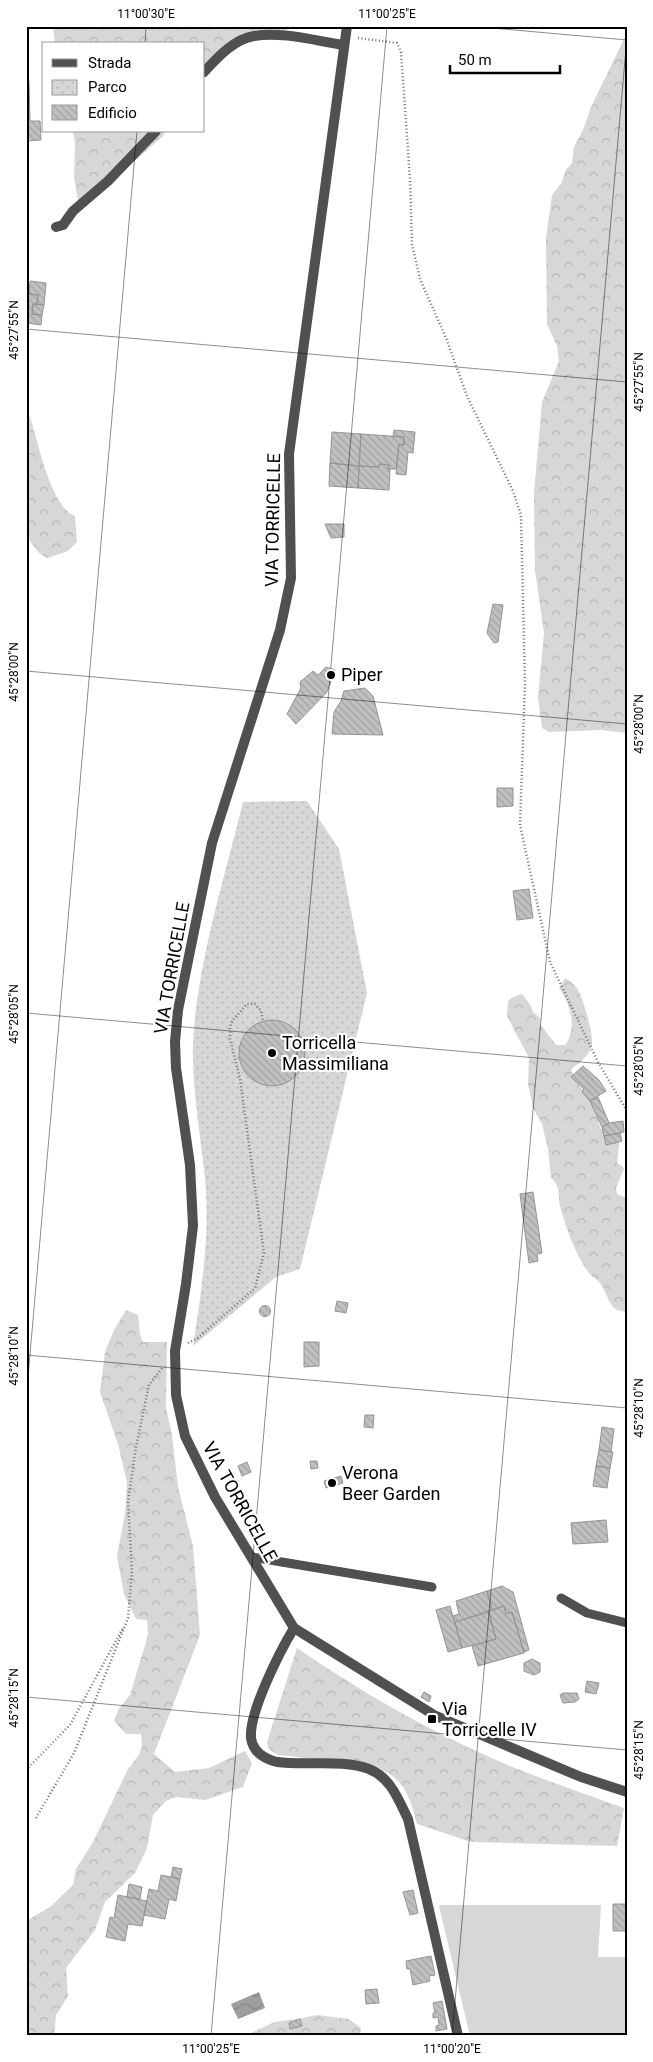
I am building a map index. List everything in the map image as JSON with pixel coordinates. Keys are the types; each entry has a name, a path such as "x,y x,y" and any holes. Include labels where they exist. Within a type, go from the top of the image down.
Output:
{"street":[{"path":"205,71 235,44 253,36 345,36"},
{"name":"VIA TORRICELLE","path":"345,36 289,454 291,578 280,630 212,843 178,1010 175,1042 176,1068 190,1165 193,1226 175,1351 176,1395 185,1436 215,1497 294,1628 434,1715 580,1777 627,1792"},
{"path":"56,228 63,225 73,211 108,181 155,132"},
{"path":"294,1628 273,1669 253,1720 251,1740 258,1752 266,1759 336,1764 368,1769 392,1787 408,1819 458,2036"}],"lane":[{"path":"252,1557 432,1587"},
{"path":"561,1598 587,1613 627,1623"}],"path":[{"path":"345,36 397,43 401,52 410,179 412,244 420,279 446,338 467,396 503,468 522,515 525,683 520,825 550,962 598,1062 627,1111"},
{"path":"36,1818 74,1753 128,1618 132,1571 128,1502 136,1447 149,1385 175,1351 198,1338 255,1288 264,1254 262,1232 256,1208 240,1079 232,1051 230,1027 239,1011 247,1004 254,1004 261,1012 263,1022"},
{"path":"26,1770 70,1725 128,1618"}],"green space":[{"path":"53,26 300,26 229,47 205,74 205,42 55,42"},
{"path":"627,33 627,733 601,730 549,732 542,728 538,698 544,633 535,570 534,493 542,402 559,361 557,346 547,324 546,238 552,195 561,184 566,170 572,163 574,147"},
{"path":"73,132 165,132 87,203 79,207 74,178 75,143"},
{"path":"26,406 44,467 51,483 66,509 75,516 77,542 68,551 47,558 39,553 30,541 26,522"},
{"path":"307,801 339,849 367,993 300,1269 276,1277 193,1346 204,1268 207,1210 193,1069 193,1048 197,999 208,942 243,802"},
{"path":"565,978 577,988 587,1017 592,1041 589,1053 571,1070 572,1074 588,1096 601,1129 620,1137 617,1163 624,1169 616,1188 617,1194 627,1198 627,1311 621,1311 612,1306 603,1287 584,1266 572,1243 561,1210 557,1185 551,1178 548,1149 542,1124 533,1108 528,1084 529,1058 507,1016 508,1002 511,998 522,994 533,1012 540,1018 540,1024 556,1045 565,1045 569,1038 572,1023 569,1008 559,988"},
{"path":"126,1310 138,1315 143,1342 167,1342 166,1407 172,1435 178,1487 193,1546 200,1635 154,1754 175,1772 209,1768 245,1751 252,1763 243,1787 205,1800 176,1797 166,1801 153,1815 147,1848 135,1873 105,1902 95,1930 66,1968 68,1996 56,2015 54,2036 26,2036 26,1921 50,1907 73,1885 76,1869 93,1842 128,1769 139,1755 142,1746 141,1734 126,1734 114,1721 118,1710 130,1695 148,1635 147,1620 136,1619 124,1594 117,1556 125,1514 127,1482 118,1444 100,1392 105,1352 114,1330"},
{"path":"297,1648 369,1694 418,1722 470,1748 512,1767 624,1808 617,1846 471,1842 417,1824 408,1796 399,1782 393,1776 374,1766 275,1753 269,1749 267,1742"},
{"path":"601,1905 598,1957 627,1957 627,2036 470,2036 439,1906"},
{"path":"317,2015 349,2019 361,2028 360,2036 245,2036 274,2022"}],"water":[{"path":"259,1992 265,2008 238,2019 231,2004"}],"building":[{"path":"26,81 29,81 30,121 40,121 41,140 26,141"},
{"path":"30,281 46,283 44,305 37,304 38,295 29,294"},
{"path":"26,294 38,295 37,304 33,304 32,314 42,315 41,325 26,323"},
{"path":"33,304 44,305 42,315 32,314"},
{"path":"394,430 415,432 413,453 408,452 406,475 396,474 399,444 404,445 404,437 393,436"},
{"path":"332,432 361,434 359,466 330,463"},
{"path":"361,434 404,437 404,445 399,444 396,469 388,469 389,465 380,464 379,467 359,466"},
{"path":"330,463 359,466 358,488 329,486"},
{"path":"379,464 389,465 389,490 358,488 359,466 379,467"},
{"path":"325,524 344,524 344,537 331,538"},
{"path":"493,604 503,605 498,642 494,643 487,633"},
{"path":"326,667 335,670 327,692 296,724 287,714 301,688 300,682 313,671 318,675"},
{"path":"365,688 373,696 383,735 332,734 334,712 341,701 344,691"},
{"path":"497,788 513,788 513,806 497,807"},
{"path":"529,889 533,918 517,920 513,891"},
{"name":"Torricella Massimiliana","path":"272,1020 285,1023 295,1030 302,1040 305,1053 302,1066 295,1076 285,1083 272,1086 259,1083 249,1076 242,1066 239,1053 242,1040 249,1030 259,1023"},
{"path":"583,1066 599,1080 606,1091 590,1101 582,1092 584,1089 571,1077"},
{"path":"598,1097 609,1123 602,1127 590,1101"},
{"path":"623,1121 624,1132 604,1136 602,1127 609,1123"},
{"path":"620,1133 622,1141 606,1145 604,1136"},
{"path":"533,1192 542,1253 537,1254 538,1261 529,1263 520,1194"},
{"path":"337,1301 348,1303 346,1313 335,1311"},
{"path":"263,1306 267,1306 270,1311 269,1315 263,1316 260,1313 260,1309"},
{"path":"304,1342 319,1342 319,1366 304,1367"},
{"path":"365,1415 374,1415 373,1428 364,1427"},
{"path":"602,1427 614,1429 611,1452 599,1450"},
{"path":"599,1450 613,1452 610,1468 596,1466"},
{"path":"310,1461 317,1461 318,1468 311,1469"},
{"path":"247,1462 251,1472 242,1476 238,1466"},
{"path":"596,1466 610,1468 607,1488 593,1486"},
{"path":"341,1476 343,1483 326,1488 324,1481"},
{"path":"606,1520 608,1542 573,1544 571,1523"},
{"path":"502,1586 513,1592 529,1650 524,1652 512,1612 506,1614 504,1606 492,1610 487,1591"},
{"path":"487,1591 492,1610 455,1622 453,1616 459,1614 456,1601"},
{"path":"450,1606 462,1648 448,1652 436,1610"},
{"path":"504,1606 506,1614 512,1612 524,1653 478,1666 472,1646 496,1639 488,1611"},
{"path":"489,1612 496,1639 462,1648 455,1622"},
{"path":"532,1659 540,1663 540,1672 534,1675 524,1671 524,1663"},
{"path":"587,1681 599,1683 596,1694 585,1692"},
{"path":"424,1692 431,1696 429,1702 421,1697"},
{"path":"563,1693 577,1693 579,1699 575,1702 563,1703 560,1695"},
{"path":"173,1867 182,1869 180,1879 171,1877"},
{"path":"161,1875 180,1879 176,1901 169,1899 165,1919 144,1915 149,1889 158,1891"},
{"path":"129,1884 142,1887 140,1899 127,1897"},
{"path":"413,1890 418,1913 410,1915 403,1892"},
{"path":"118,1895 147,1901 142,1926 128,1924 125,1941 106,1937 110,1917 114,1918"},
{"path":"613,1904 627,1904 627,1931 613,1931"},
{"path":"431,1956 435,1975 429,1976 430,1981 413,1985 410,1969 407,1969 406,1961"},
{"path":"377,1989 379,2003 366,2004 365,1990"},
{"path":"442,2001 447,2029 436,2031 436,2026 439,2025 438,2017 433,2018 433,2013 435,2013 433,2003"},
{"path":"300,2019 302,2026 290,2029 289,2023"}],"place":[{"name":"Piper","path":"331,675"},
{"name":"Torricella Massimiliana","path":"272,1053"},
{"name":"Verona Beer Garden","path":"332,1483"},
{"name":"Via Torricelle IV","path":"432,1719"}]}
